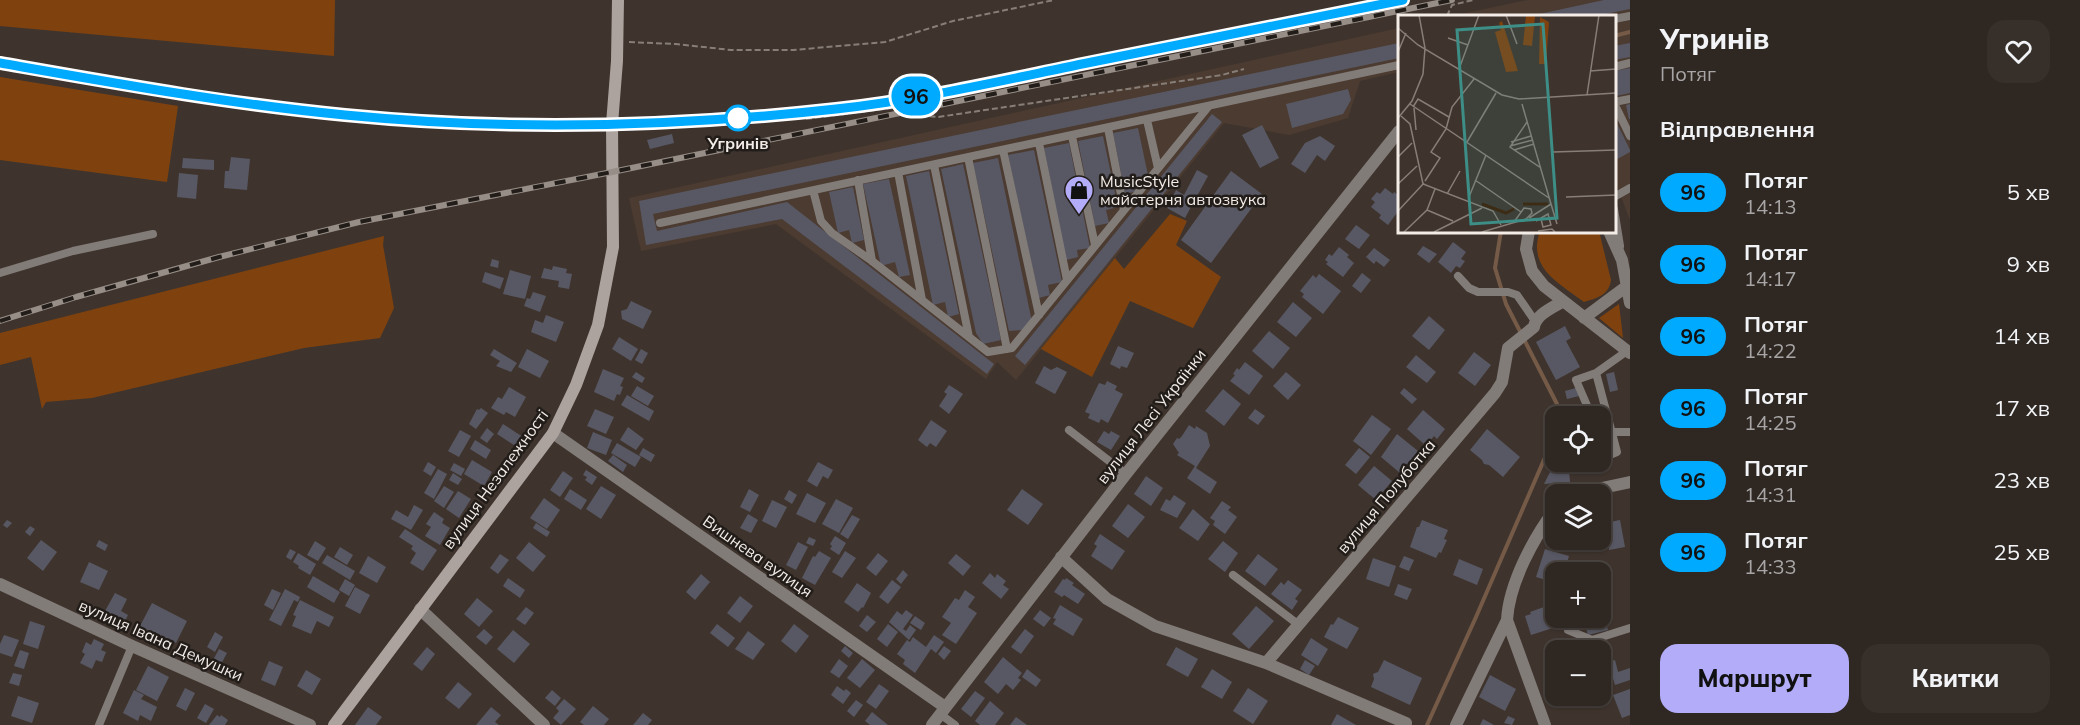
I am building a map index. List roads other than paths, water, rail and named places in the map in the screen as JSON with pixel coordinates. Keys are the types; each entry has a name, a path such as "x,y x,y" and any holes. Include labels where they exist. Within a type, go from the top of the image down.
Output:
{"street":[{"name":"вулиця Незалежності","path":"334,725 553,433 576,385 598,325 613,248 612,124 618,0"},
{"name":"вулиця Лесі Українки","path":"932,725 1126,474 1398,132"},
{"path":"1529,232 1526,249 1532,270 1544,286 1629,352"},
{"path":"1609,232 1622,260 1630,303"},
{"path":"1584,318 1626,286"},
{"path":"1535,321 1563,301"},
{"name":"вулиця Полуботка","path":"1266,663 1495,393 1502,382 1509,348 1513,342 1534,327 1535,321"},
{"name":"Вишнева вулиця","path":"553,433 942,711"},
{"path":"1611,486 1630,482"},
{"path":"1456,725 1507,620 1508,605 1524,563 1545,523"},
{"path":"1061,557 1107,599 1155,626 1266,663 1406,723"},
{"name":"вулиця Івана Демушки","path":"0,584 310,725"},
{"path":"420,609 544,725"},
{"path":"1507,620 1545,725"}],"lane":[{"path":"1615,19 1630,16"},
{"path":"1615,67 1630,63"},
{"path":"660,223 1398,65"},
{"path":"1615,103 1630,99"},
{"path":"1615,105 1630,134"},
{"path":"813,190 821,221 832,233 872,261 988,352 1012,348 1208,107"},
{"path":"1147,120 1158,168"},
{"path":"1108,128 1124,210"},
{"path":"1072,135 1095,244"},
{"path":"1039,142 1067,279"},
{"path":"1003,150 1038,315"},
{"path":"968,157 1007,349"},
{"path":"934,165 969,337"},
{"path":"898,172 922,300"},
{"path":"858,180 872,261"},
{"path":"1615,196 1630,188"},
{"path":"1615,214 1622,260"},
{"path":"0,273 73,251 153,234"},
{"path":"1458,276 1469,288 1482,293 1508,292 1517,295 1535,321"},
{"path":"1587,406 1576,380 1596,373 1629,352"},
{"path":"1596,373 1604,406"},
{"path":"1069,430 1126,474"},
{"path":"1611,454 1617,452 1611,432 1630,432"},
{"path":"1233,575 1299,625"},
{"path":"1568,630 1592,640 1630,628"},
{"path":"99,725 132,646"},
{"path":"942,711 955,725"}],"waterway":[{"path":"1615,36 1630,32"},
{"path":"1501,232 1495,268 1506,304 1557,406"},
{"path":"1427,725 1545,457"}],"railway":[{"path":"0,63 215,99 345,115 529,125 652,123 775,115 894,101 1403,0"},
{"path":"0,321 219,257 359,222 1452,0"}],"train":[{"name":"96","path":"0,63 215,98 346,115 487,124 612,124 738,118 839,109 944,92 1403,0"}],"place":[{"name":"Угринів","path":"738,118"},
{"name":"MusicStyle майстерня автозвука","path":"1079,216"}]}
